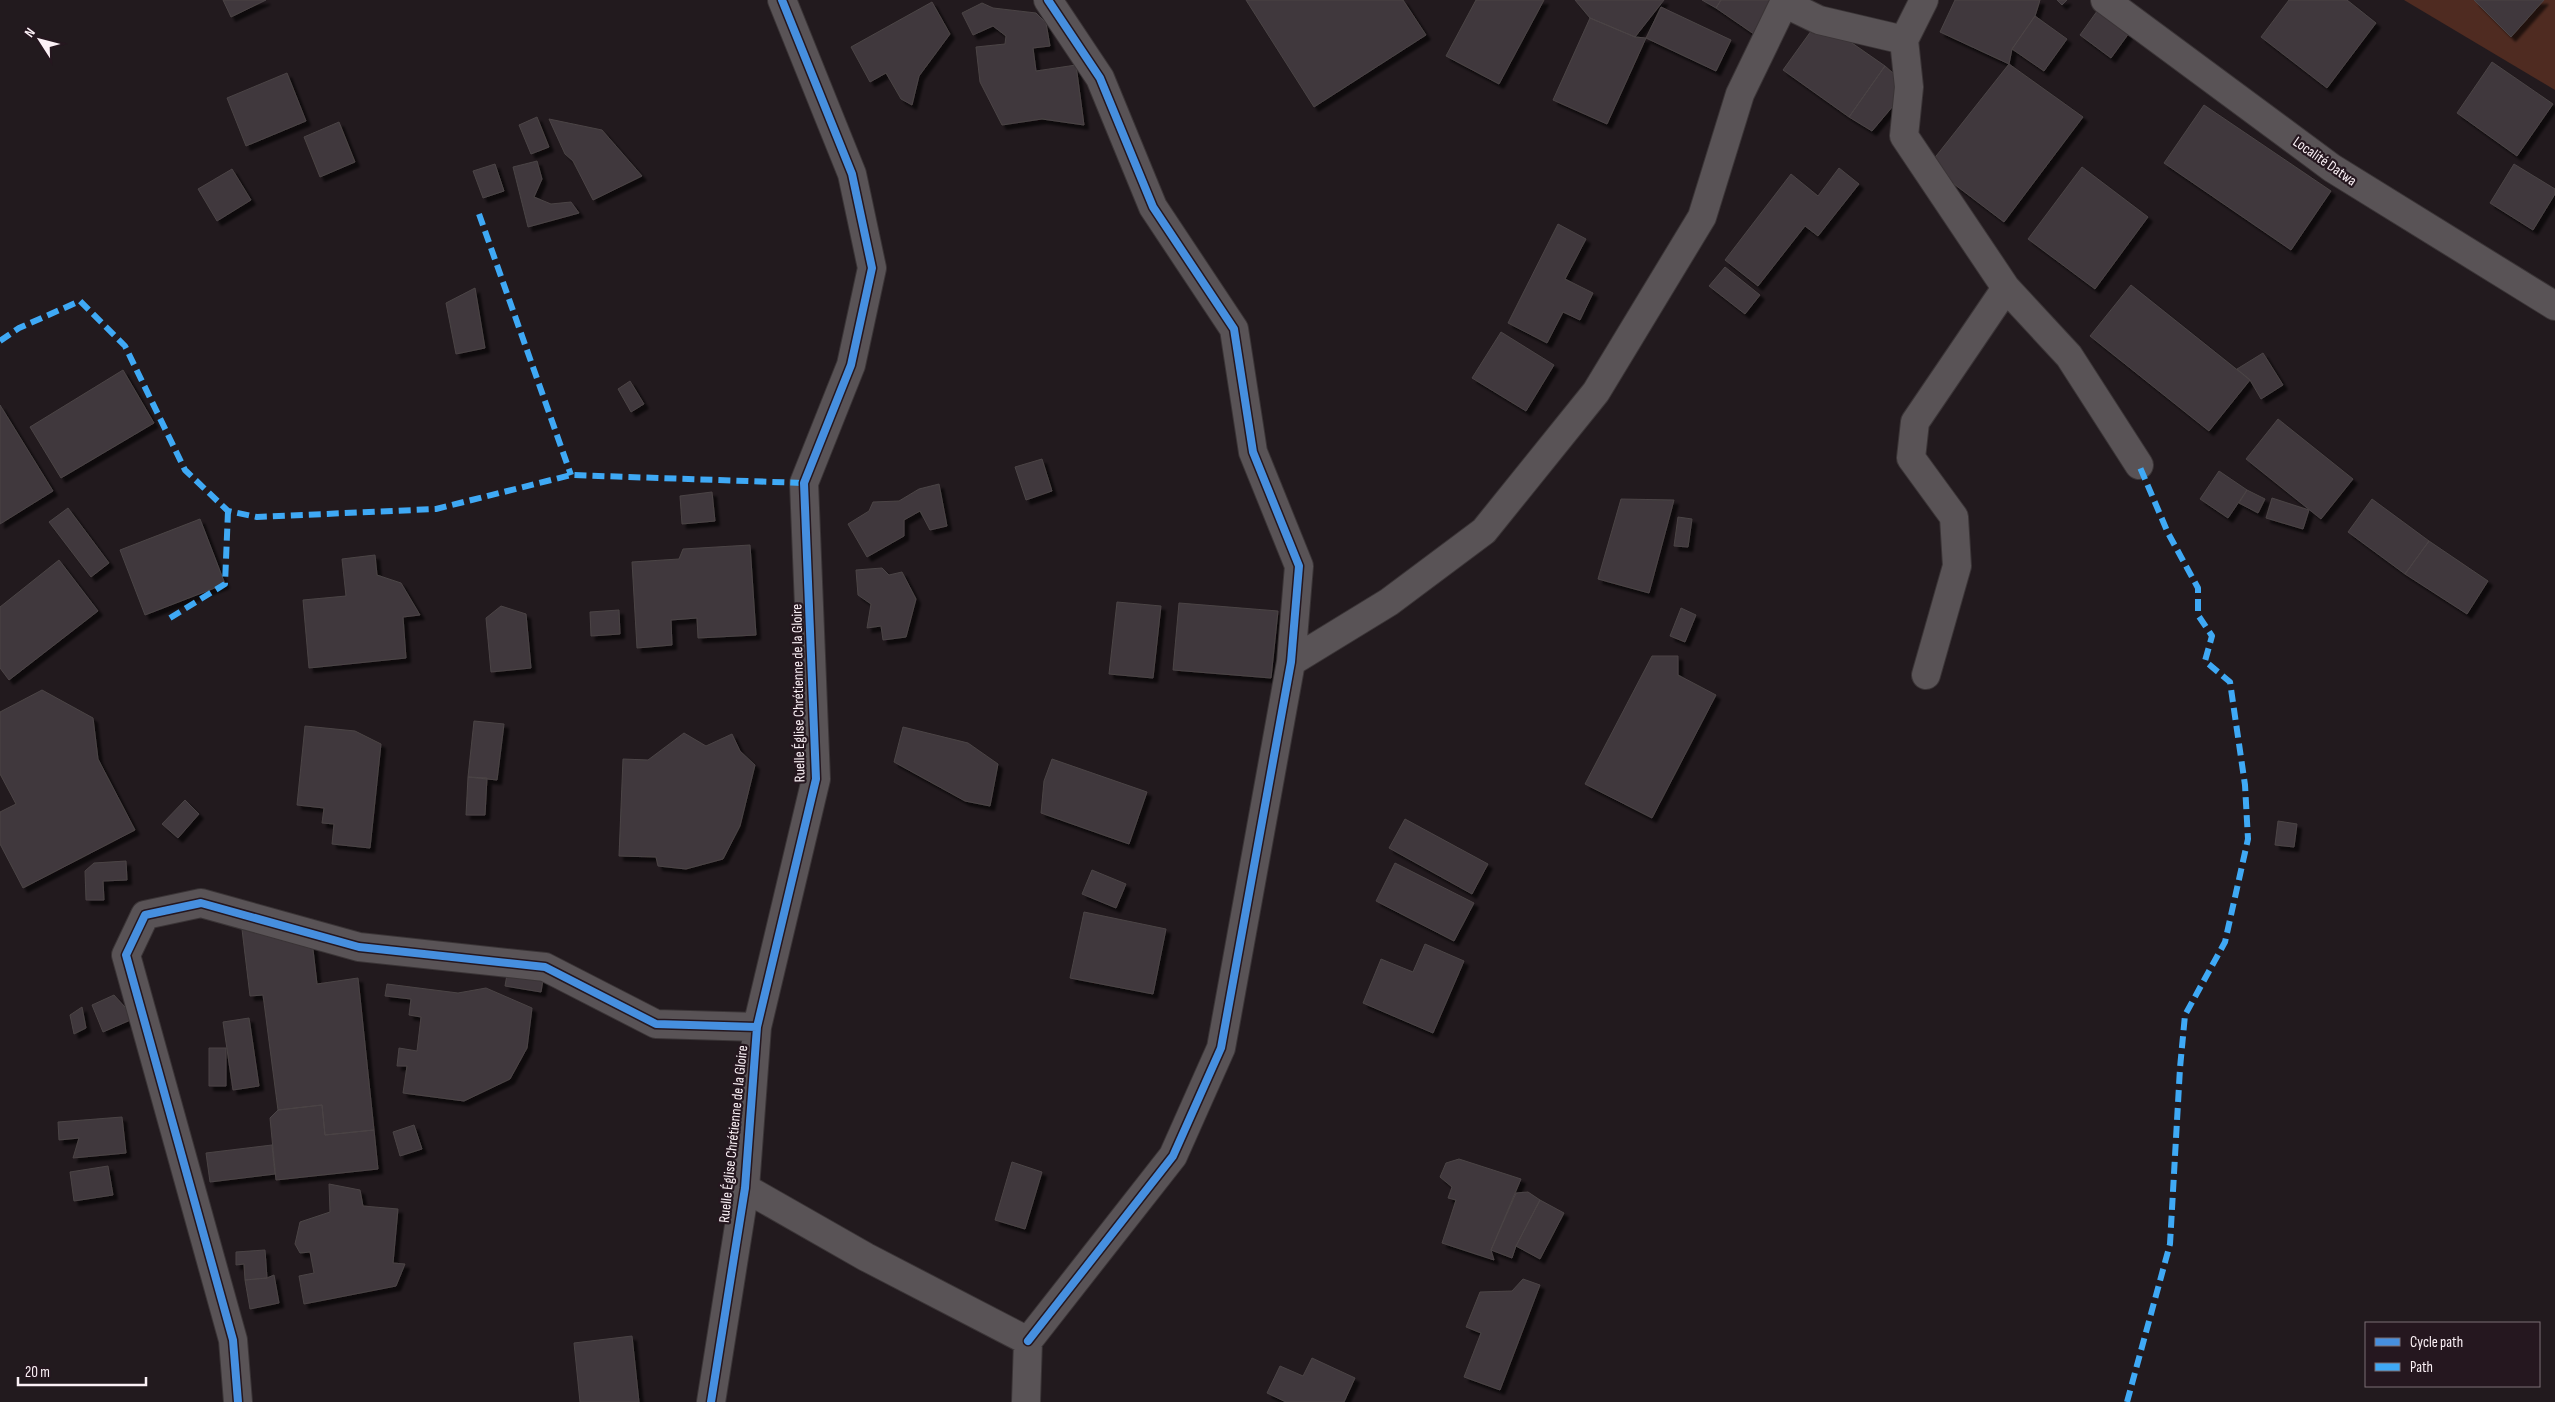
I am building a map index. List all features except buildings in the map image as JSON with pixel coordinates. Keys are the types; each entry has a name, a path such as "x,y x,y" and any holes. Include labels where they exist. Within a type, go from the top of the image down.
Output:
{"street":[{"name":"Ruelle Église Chrétienne de la Gloire","path":"711,1402 745,1188 757,1027 816,779 804,483 851,365 872,268 852,174 782,0"},
{"path":"1026,1402 1028,1341 1173,1156 1221,1048 1292,662 1299,566 1252,452 1234,329 1153,207 1100,78 1048,0"},
{"path":"1924,0 1904,40 1909,87 1904,136 2006,288 2069,356 2139,465"},
{"name":"Localité Datwa","path":"2105,0 2332,168 2555,306"},
{"path":"1292,662 1389,602 1484,531 1596,392 1702,217 1740,94 1784,3 1819,20 1904,40"},
{"path":"1926,675 1957,566 1954,516 1911,458 1915,422 2006,288"},
{"path":"238,1402 233,1340 126,956 145,915 201,903 359,947 545,967 656,1024 757,1027"},
{"path":"745,1188 866,1256 1028,1341"}],"shaded area":[{"path":"2404,0 2555,0 2555,90"}],"marked path":[{"path":"479,214 571,475"},
{"path":"0,341 19,328 80,301 125,346 185,470 228,511 257,517 436,509 571,475 804,483"},
{"path":"2127,1402 2170,1244 2180,1068 2185,1015 2225,942 2248,839 2245,785 2230,682 2205,661 2212,636 2198,615 2198,588 2168,533 2139,465"},
{"path":"170,618 225,584 228,511"}],"cycle path":[{"path":"711,1402 745,1188 757,1027 816,779 804,483 851,365 872,268 852,174 782,0"},
{"path":"1028,1341 1173,1156 1221,1048 1291,662 1299,566 1253,452 1234,329 1153,207 1100,78 1048,0"},
{"path":"238,1402 233,1340 126,955 145,915 201,903 359,947 545,967 656,1024 757,1027"}]}
